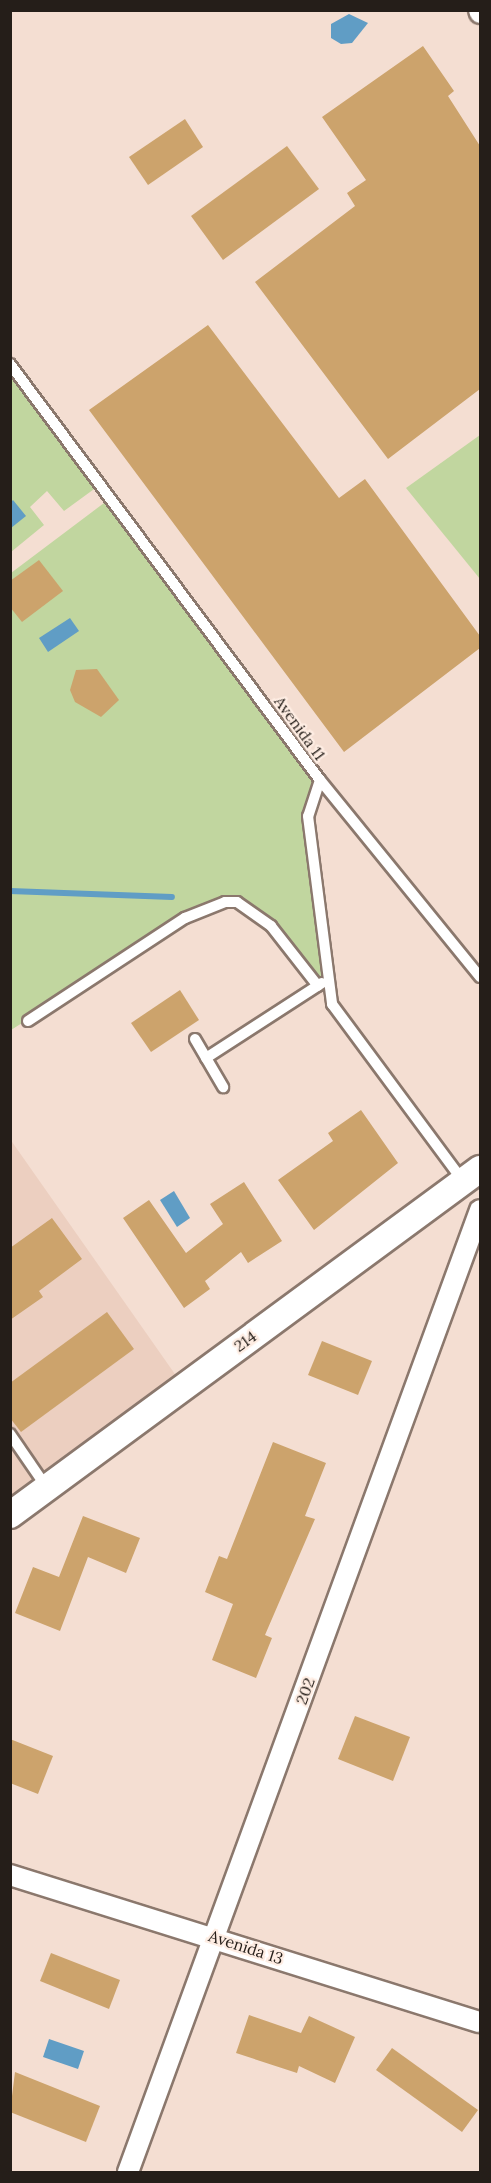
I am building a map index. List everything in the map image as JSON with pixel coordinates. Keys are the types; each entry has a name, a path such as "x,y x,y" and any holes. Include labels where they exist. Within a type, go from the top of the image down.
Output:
{"street":[{"name":"214","path":"10,1515 472,1175"},
{"name":"202","path":"128,2172 480,1210"},
{"name":"Avenida 13","path":"10,1875 215,1937 480,2022"}],"lane":[{"name":"Avenida 11","path":"10,364 320,780 308,816 323,983 332,1004 472,1175"},
{"path":"320,780 480,977"},
{"path":"28,1021 185,918 225,902 237,902 271,926 323,983 206,1058"},
{"path":"195,1039 223,1087"},
{"path":"10,1434 47,1488"}],"shaded area":[{"path":"10,1139 184,1387 10,1515"}],"green space":[{"path":"10,364 101,484 64,511 47,491 30,507 44,525 11,552"},
{"path":"480,435 480,579 406,488"},
{"path":"104,503 320,780 308,816 328,980 318,986 297,957 237,902 210,904 11,1030 11,573"}],"water":[{"path":"349,14 368,23 352,43 341,44 331,38 331,24"},
{"path":"13,500 26,516 11,528 11,502"},
{"path":"70,618 79,631 48,652 39,638"},
{"path":"174,1191 190,1218 177,1227 160,1200"},
{"path":"49,2039 84,2051 78,2069 43,2057"}],"building":[{"path":"423,46 454,91 448,96 480,146 480,389 388,459 255,282 355,206 347,193 366,180 322,117"},
{"path":"185,119 203,147 148,185 129,157"},
{"path":"287,146 319,189 223,260 191,216"},
{"path":"208,325 339,498 365,479 480,636 480,648 344,752 89,410"},
{"path":"39,560 63,591 22,622 10,607 10,581"},
{"path":"97,669 119,700 101,717 75,702 70,690 76,670"},
{"path":"180,990 199,1020 151,1052 131,1023"},
{"path":"361,1110 398,1163 314,1230 278,1180 333,1141 328,1133"},
{"path":"244,1182 282,1241 248,1263 241,1252 205,1281 210,1289 184,1308 123,1218 149,1200 186,1253 223,1224 210,1204"},
{"path":"52,1218 82,1259 39,1291 43,1297 10,1320 10,1248"},
{"path":"107,1312 134,1349 21,1432 10,1418 10,1383"},
{"path":"322,1341 372,1361 358,1395 308,1375"},
{"path":"273,1442 326,1463 305,1516 315,1519 265,1635 272,1638 256,1678 212,1660 233,1604 205,1592 219,1556 227,1559"},
{"path":"83,1516 140,1538 126,1573 88,1557 60,1631 15,1613 33,1567 59,1577"},
{"path":"355,1716 410,1737 393,1781 338,1759"},
{"path":"10,1739 53,1756 38,1794 10,1783"},
{"path":"51,1953 120,1980 109,2009 40,1981"},
{"path":"249,2015 301,2033 309,2016 355,2037 335,2083 299,2066 297,2073 236,2053"},
{"path":"392,2048 478,2110 462,2132 376,2070"},
{"path":"15,2072 100,2106 86,2142 10,2112"}],"waterway":[{"path":"10,891 172,897"}]}
